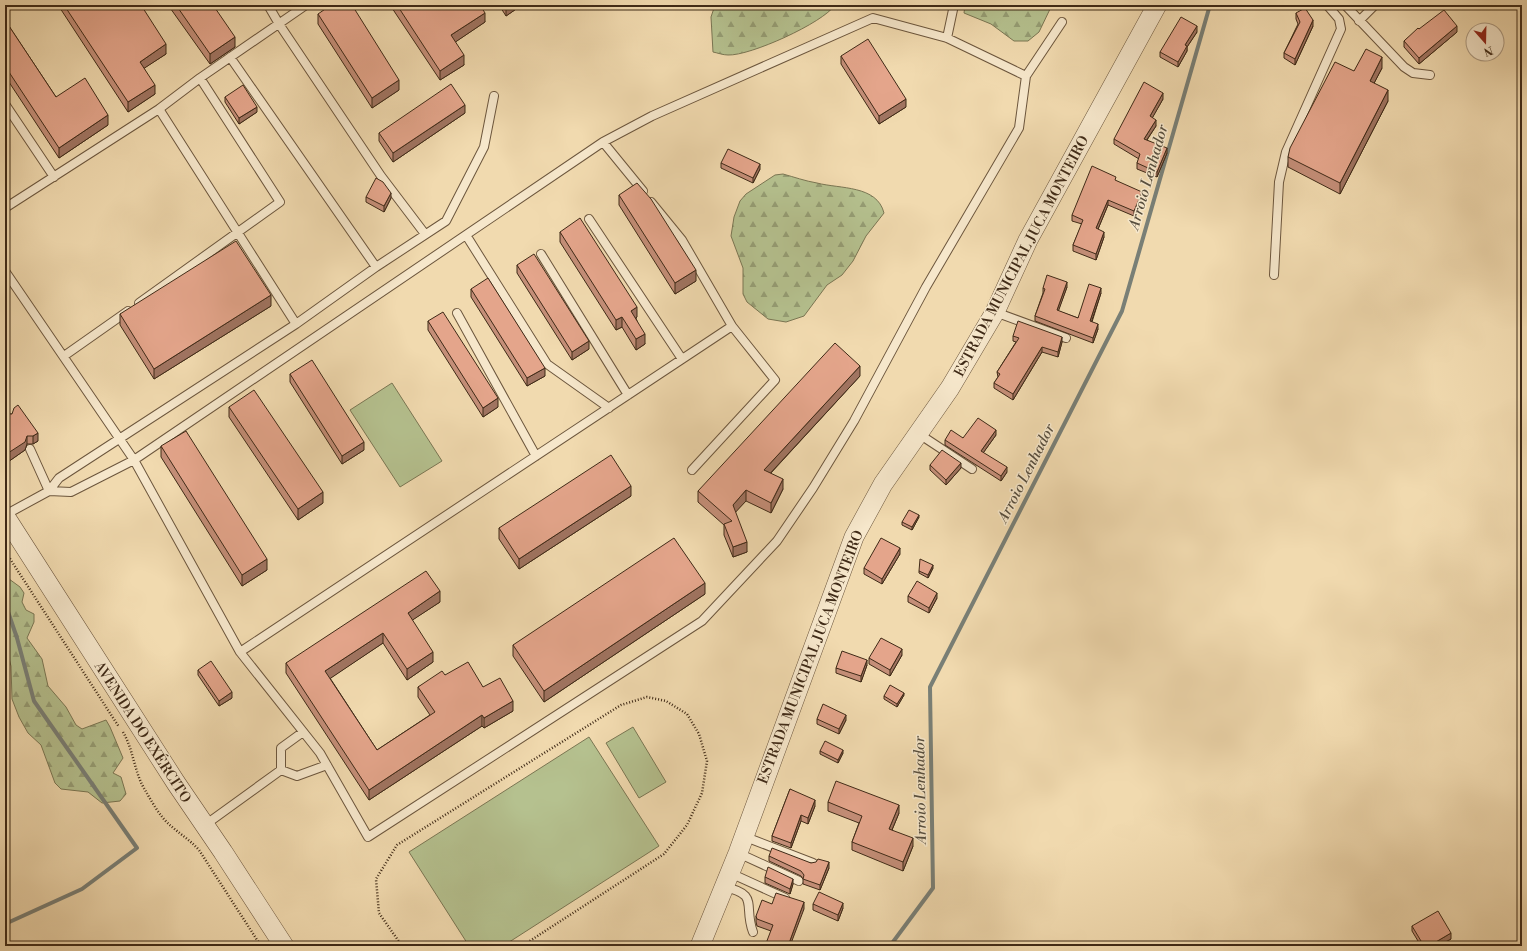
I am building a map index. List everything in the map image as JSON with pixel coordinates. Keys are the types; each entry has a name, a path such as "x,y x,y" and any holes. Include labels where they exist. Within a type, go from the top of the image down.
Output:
{"street":[{"name":"ESTRADA MUNICIPAL JUCA MONTEIRO","path":"700,946 727,880 854,537 883,484 950,388 995,312 1028,240 1157,5"},
{"name":"AVENIDA DO EXÉRCITO","path":"5,516 171,777 205,825 284,946"}],"lane":[{"path":"268,5 278,24 381,176 425,234"},
{"path":"5,208 159,109 200,78 306,5"},
{"path":"947,38 954,5"},
{"path":"1274,276 1279,182 1286,152 1341,29 1340,19 1327,5"},
{"path":"1345,5 1404,67 1412,73 1430,75"},
{"path":"1359,21 1375,5"},
{"path":"49,491 71,492 134,460 604,142 652,116 873,18 947,38 1026,76"},
{"path":"5,271 134,460 240,652 327,765 368,837 702,621 777,541 813,488 854,421 926,287 1019,128 1026,76 1062,22"},
{"path":"230,57 376,267"},
{"path":"64,356 280,202 200,78"},
{"path":"5,516 49,491 59,478 296,324 376,267 446,221 484,147 494,96"},
{"path":"5,104 54,177"},
{"path":"159,109 296,324"},
{"path":"604,142 682,240 732,326 775,380 692,470"},
{"path":"589,219 682,359"},
{"path":"466,235 547,364 609,408"},
{"path":"541,254 628,395"},
{"path":"995,312 1066,338"},
{"path":"457,313 536,456"},
{"path":"240,652 732,326"},
{"path":"919,434 972,469"},
{"path":"30,449 49,491"},
{"path":"281,770 281,748 303,732"},
{"path":"281,770 296,776 327,765"},
{"path":"205,825 281,770"},
{"path":"740,844 813,863"},
{"path":"740,844 799,881"},
{"path":"727,880 787,899"},
{"path":"727,880 737,890 744,894 749,903 750,925 753,932"}],"path":[{"path":"5,551 130,744 138,775 144,789 164,820 187,838 199,850 261,946"},
{"path":"402,946 379,913 376,880 397,845 621,705 647,696 666,701 687,714 699,734 707,761 702,793 687,825 664,854 522,946"}],"green space":[{"path":"715,5 835,5 816,21 785,37 752,50 728,55 713,52 711,17"},
{"path":"965,5 1049,5 1051,7 1039,32 1028,41 1014,41 991,24 964,13"},
{"path":"783,174 808,181 866,193 874,197 880,204 884,213 866,236 853,261 842,275 827,285 804,316 786,322 768,319 747,302 743,294 743,268 731,236 734,217 740,201 746,194 775,175"},
{"path":"392,383 442,461 400,487 350,410"},
{"path":"5,576 20,587 24,593 22,602 26,610 34,614 34,622 27,638 42,659 48,686 66,707 76,725 82,729 106,720 110,727 123,758 113,773 121,777 126,794 120,801 102,803 88,792 61,789 55,783 41,745 28,733 19,717 12,699 11,666 5,643"},
{"path":"633,727 666,782 639,798 606,743"},
{"path":"589,737 659,846 503,946 469,946 409,852"}],"building":[{"path":"64,5 141,5 166,44 140,62 155,85 128,102"},
{"path":"176,5 213,5 235,37 210,54"},
{"path":"331,5 352,5 399,80 372,98 318,14"},
{"path":"397,5 480,5 485,13 451,35 464,55 440,71"},
{"path":"1305,8 1313,20 1295,59 1284,53 1300,22 1296,13"},
{"path":"1444,10 1457,26 1419,58 1404,41 1418,28 1419,29"},
{"path":"1181,17 1197,26 1185,45 1187,46 1178,62 1160,52"},
{"path":"5,20 56,97 85,78 108,115 59,148 5,66"},
{"path":"868,39 906,99 879,116 841,56"},
{"path":"1366,49 1382,57 1370,81 1388,90 1340,183 1288,157 1290,148 1335,62 1354,71"},
{"path":"1144,82 1163,93 1150,116 1156,120 1144,139 1167,148 1157,172 1137,163 1140,154 1114,139"},
{"path":"451,84 465,105 393,153 379,133"},
{"path":"243,85 257,107 239,118 225,97"},
{"path":"728,149 760,164 753,178 721,163"},
{"path":"1092,166 1116,177 1115,180 1142,192 1134,211 1108,200 1096,228 1104,232 1096,254 1073,245 1083,220 1072,215"},
{"path":"376,178 383,182 391,193 384,206 366,197"},
{"path":"637,183 651,199 696,270 675,283 619,195"},
{"path":"580,218 637,307 631,311 645,334 636,339 622,317 616,320 560,232"},
{"path":"236,241 271,295 154,369 120,314"},
{"path":"534,254 589,341 572,352 517,265"},
{"path":"1047,275 1067,282 1057,310 1078,318 1089,284 1101,288 1090,321 1098,324 1093,338 1035,316 1045,289 1043,288"},
{"path":"488,278 545,368 527,378 471,289"},
{"path":"443,312 498,398 483,408 428,321"},
{"path":"1018,321 1062,337 1058,352 1042,347 1013,394 994,383 1000,374 997,372 1019,338 1013,336"},
{"path":"835,343 860,366 764,470 783,479 771,503 746,490 733,505 747,542 733,547 724,524 732,521 698,491"},
{"path":"312,360 364,442 342,456 290,374"},
{"path":"254,390 323,492 298,509 229,407"},
{"path":"18,405 38,433 33,436 27,436 25,442 5,455 5,414 12,414 14,408"},
{"path":"978,418 996,430 981,451 1007,467 1001,476 945,440 951,430 963,438"},
{"path":"186,431 267,559 242,575 161,446"},
{"path":"942,450 961,463 946,480 930,465"},
{"path":"611,455 631,486 519,559 499,528"},
{"path":"909,510 919,515 912,527 902,522"},
{"path":"674,538 705,583 544,691 513,645"},
{"path":"881,538 900,548 882,579 864,568"},
{"path":"920,559 933,565 928,575 919,571"},
{"path":"426,571 440,591 408,613 433,652 407,669 383,633 325,671 377,750 435,712 418,687 442,671 445,675 468,662 483,687 500,678 513,701 484,718 482,715 369,790 286,663"},
{"path":"917,581 937,593 929,608 908,596"},
{"path":"881,638 902,649 890,670 869,658"},
{"path":"842,651 867,660 861,676 836,668"},
{"path":"211,661 232,692 219,701 198,670"},
{"path":"890,685 904,693 897,704 884,696"},
{"path":"823,704 846,715 839,729 817,719"},
{"path":"825,741 843,750 838,760 820,751"},
{"path":"836,781 899,805 889,829 913,838 903,862 852,842 862,816 828,802"},
{"path":"790,789 815,800 808,818 801,815 791,843 772,836"},
{"path":"772,848 811,863 816,862 818,859 829,862 820,885 803,879 804,875 801,871 769,856"},
{"path":"768,867 793,879 790,889 765,877"},
{"path":"819,892 843,903 838,915 813,904"},
{"path":"776,893 804,902 788,946 765,946 773,925 757,919 756,916 762,900 772,904"},
{"path":"1438,911 1451,933 1429,946 1424,946 1412,926"}],"waterway":[{"name":"Arroio Lenhador","path":"890,946 933,888 930,687 1122,311 1210,5"},
{"path":"5,603 17,638 34,701 137,848 82,889 5,924"}]}
